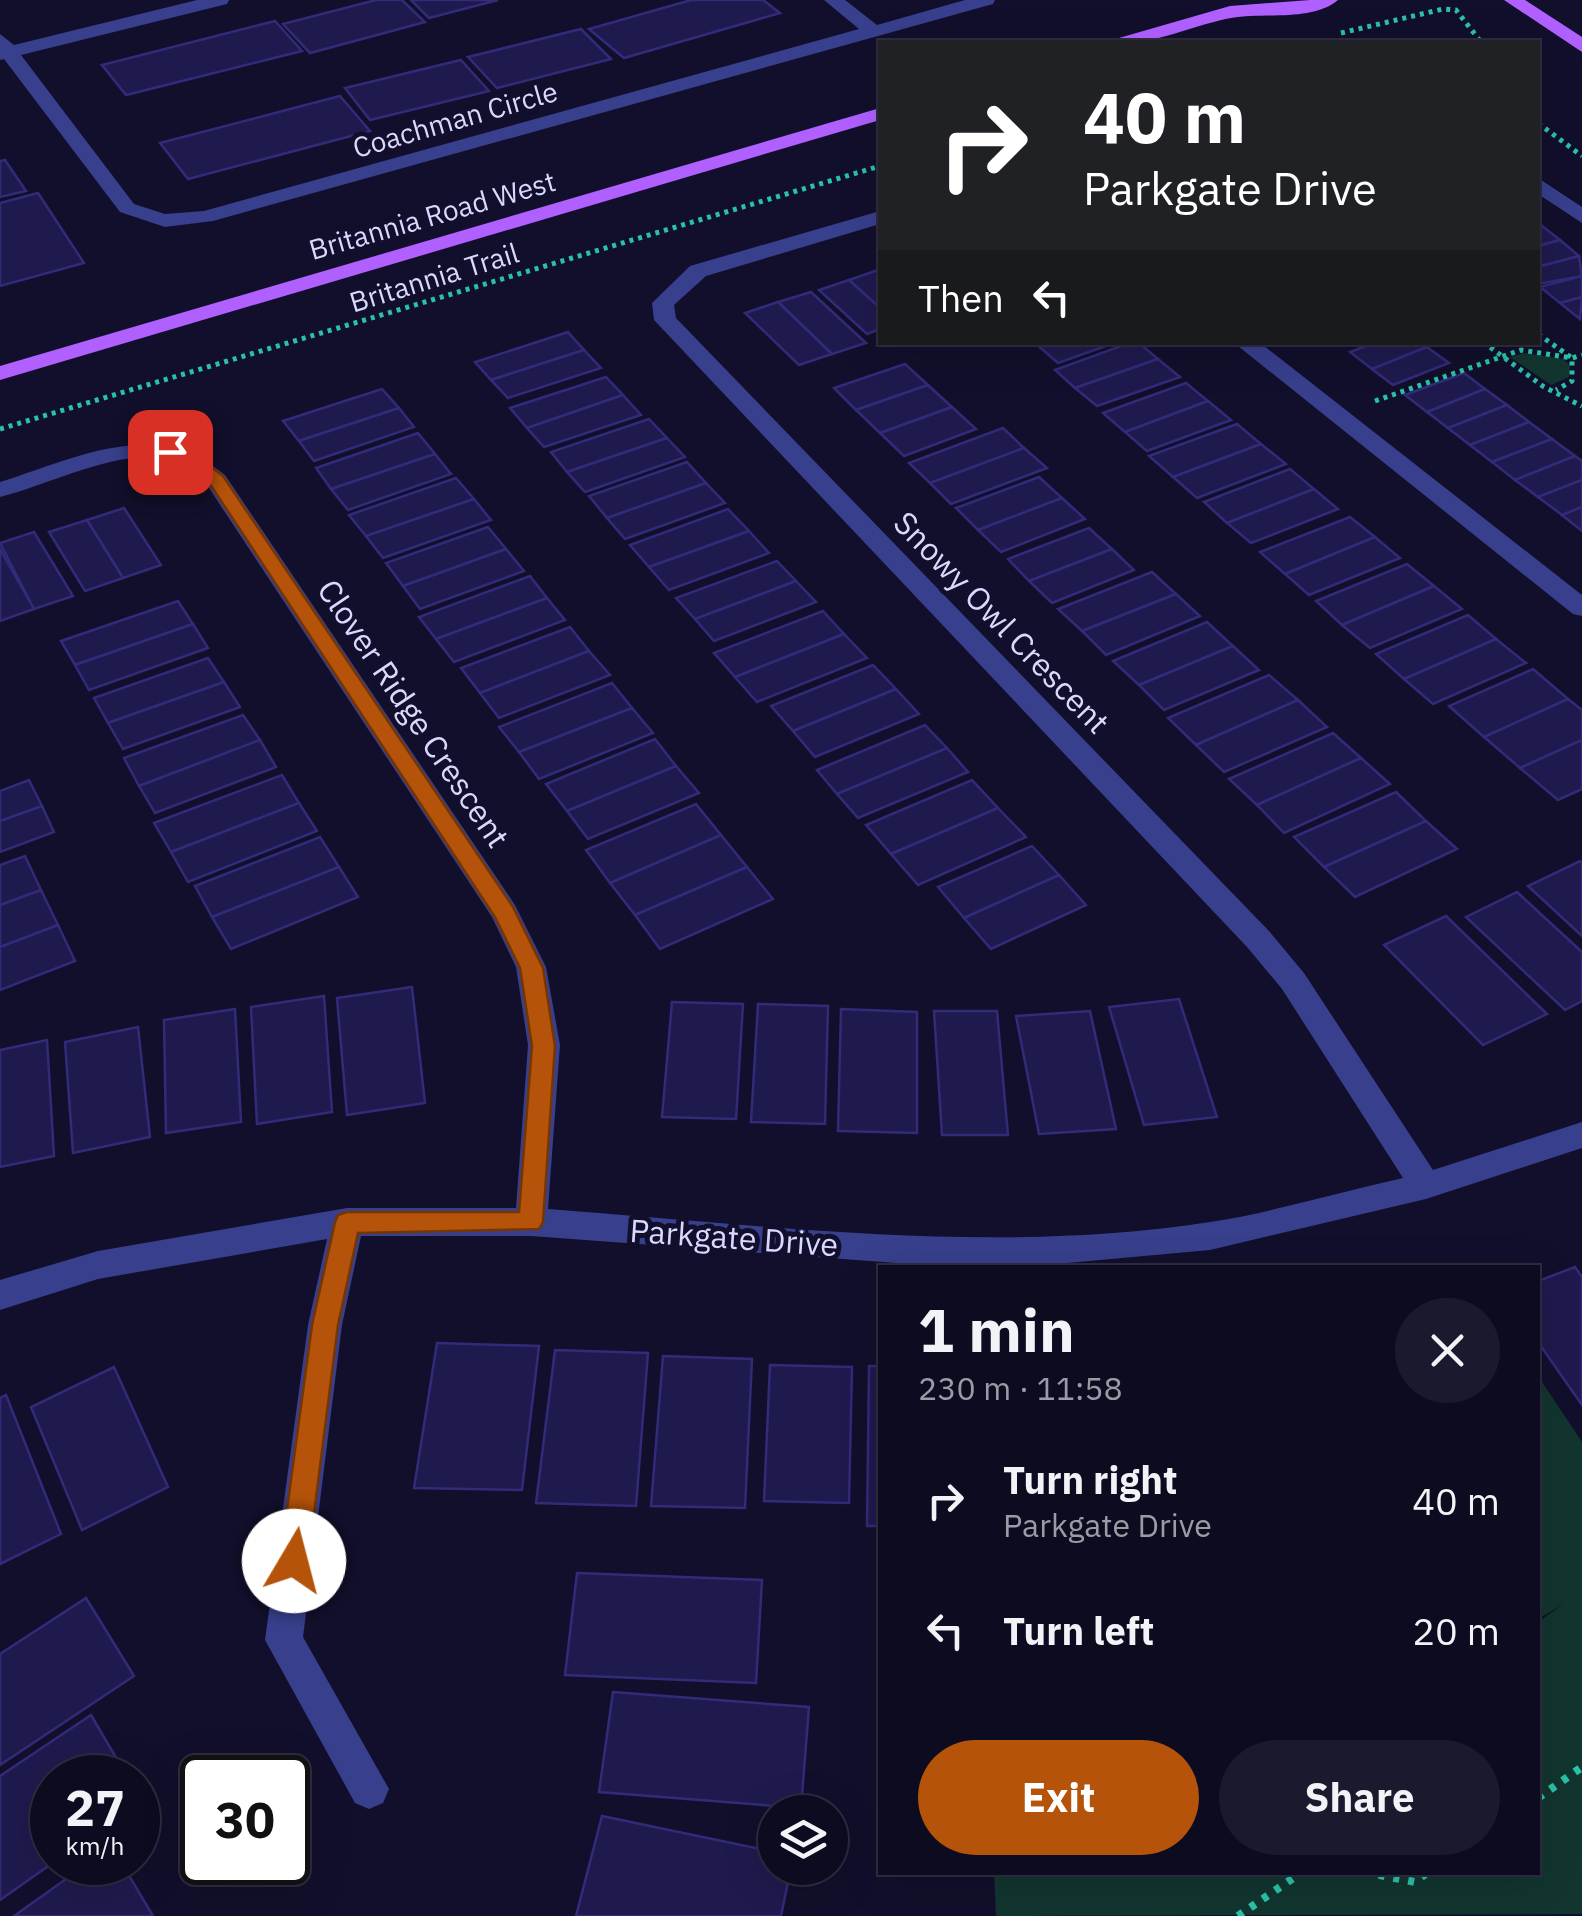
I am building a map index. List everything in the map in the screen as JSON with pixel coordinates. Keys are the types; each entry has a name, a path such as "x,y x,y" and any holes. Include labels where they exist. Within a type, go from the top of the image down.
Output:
{"main road":[{"path":"1230,12 1250,0"},
{"path":"1133,40 1230,12 1310,6 1329,0"},
{"path":"1513,0 1582,46"},
{"name":"Britannia Road West","path":"0,373 878,115"}],"street":[{"name":"Coachman Circle","path":"220,0 4,48 127,208 144,218 175,222 206,217 986,0"},
{"path":"833,0 873,31"},
{"path":"1548,202 1582,217"},
{"name":"Snowy Owl Crescent","path":"878,218 698,272 662,303 666,320 1258,939 1293,981 1426,1186"},
{"path":"1248,345 1578,601"},
{"name":"Clover Ridge Crescent","path":"0,490 129,454 170,452 194,462 216,480 505,913 532,968 544,1046 530,1222"},
{"name":"Parkgate Drive","path":"0,1295 98,1265 347,1222 530,1222 910,1250 1067,1250 1210,1236 1426,1186 1582,1135"},
{"path":"347,1222 325,1325 284,1640 369,1790"}],"path":[{"path":"1324,38 1419,12 1456,10 1479,40"},
{"path":"1540,124 1582,156"},
{"name":"Britannia Trail","path":"0,429 878,167"},
{"path":"1540,335 1572,358"},
{"path":"1488,345 1582,406"},
{"path":"1375,401 1520,350 1572,358 1582,355"},
{"path":"1555,391 1572,381 1572,358"},
{"path":"1540,1797 1582,1767"},
{"path":"1238,1916 1298,1875"},
{"path":"1379,1875 1415,1882 1424,1875"}],"green space":[{"path":"1524,353 1563,359 1570,365 1569,377 1551,385 1510,357"},
{"path":"1540,1379 1582,1442 1582,1914 996,1916 994,1875 1540,1875 1540,1621 1562,1605 1540,1618"}],"building":[{"path":"376,0 402,0 425,22 310,53 283,24"},
{"path":"411,0 498,0 429,18"},
{"path":"691,0 763,0 780,13 624,58 589,29"},
{"path":"275,21 302,51 126,95 102,65"},
{"path":"581,29 611,59 497,88 468,57"},
{"path":"461,60 489,91 370,120 345,88"},
{"path":"340,96 370,131 188,179 160,143"},
{"path":"5,160 26,191 0,197 0,161"},
{"path":"38,193 84,263 0,286 0,203"},
{"path":"1541,225 1560,240 1540,245"},
{"path":"1560,240 1579,256 1540,266 1540,245"},
{"path":"1579,256 1582,276 1540,284 1540,266"},
{"path":"878,270 878,306 849,280"},
{"path":"1582,276 1582,297 1560,303 1540,287"},
{"path":"849,280 878,306 878,330 867,334 819,290"},
{"path":"811,292 866,343 832,354 778,302"},
{"path":"1582,297 1580,319 1560,303"},
{"path":"778,302 832,354 799,365 745,313"},
{"path":"568,332 584,350 491,380 475,362"},
{"path":"1037,345 1109,345 1058,363"},
{"path":"1124,345 1142,345 1158,359 1075,388 1055,370"},
{"path":"1369,345 1427,347 1372,369 1350,352"},
{"path":"1427,347 1449,363 1393,385 1372,369"},
{"path":"584,350 601,368 508,398 491,380"},
{"path":"1158,359 1180,377 1097,406 1075,388"},
{"path":"905,364 928,385 856,410 834,388"},
{"path":"1464,373 1485,389 1427,412 1405,395"},
{"path":"606,377 623,395 527,428 510,408"},
{"path":"1186,383 1208,401 1125,432 1103,413"},
{"path":"928,385 952,407 880,433 856,410"},
{"path":"382,389 399,408 299,441 283,421"},
{"path":"1485,389 1507,405 1448,428 1427,412"},
{"path":"623,395 641,415 544,447 527,428"},
{"path":"1208,401 1231,420 1147,451 1125,432"},
{"path":"1507,405 1529,422 1470,445 1448,428"},
{"path":"952,407 976,429 904,456 880,433"},
{"path":"399,408 414,427 314,461 299,441"},
{"path":"649,419 667,438 567,472 551,452"},
{"path":"1529,422 1552,439 1492,462 1470,445"},
{"path":"1237,424 1261,444 1173,477 1149,456"},
{"path":"1003,428 1024,448 930,483 909,463"},
{"path":"418,433 435,454 331,489 316,468"},
{"path":"667,438 685,457 585,492 567,472"},
{"path":"1552,439 1575,456 1515,480 1492,462"},
{"path":"1261,444 1286,464 1197,498 1173,477"},
{"path":"1024,448 1047,468 951,504 930,483"},
{"path":"435,454 451,474 348,510 331,489"},
{"path":"1575,456 1582,461 1582,480 1538,497 1515,480"},
{"path":"687,462 706,483 607,518 589,496"},
{"path":"1290,469 1314,489 1227,523 1204,502"},
{"path":"1039,477 1062,498 978,530 956,508"},
{"path":"456,478 474,499 366,536 349,515"},
{"path":"1582,480 1582,507 1562,515 1538,497"},
{"path":"706,483 725,503 625,539 607,518"},
{"path":"1314,489 1338,509 1251,543 1227,523"},
{"path":"1062,498 1085,519 1001,552 978,530"},
{"path":"474,499 491,520 383,558 366,536"},
{"path":"1582,507 1582,531 1562,515"},
{"path":"124,508 161,565 123,578 87,520"},
{"path":"728,509 749,531 649,567 630,545"},
{"path":"1350,517 1375,537 1285,574 1260,552"},
{"path":"87,520 123,578 85,591 49,532"},
{"path":"488,527 506,549 403,586 386,563"},
{"path":"1089,528 1112,549 1029,581 1008,559"},
{"path":"749,531 769,553 669,590 649,567"},
{"path":"34,532 73,596 34,609 0,543"},
{"path":"1375,537 1400,558 1309,595 1285,574"},
{"path":"0,549 34,609 0,621"},
{"path":"506,549 524,571 420,609 403,586"},
{"path":"1112,549 1134,570 1052,603 1029,581"},
{"path":"777,561 796,581 695,619 676,598"},
{"path":"1407,564 1434,586 1342,625 1316,601"},
{"path":"1152,572 1176,594 1082,631 1058,609"},
{"path":"530,576 547,598 436,639 419,617"},
{"path":"796,581 816,602 714,641 695,619"},
{"path":"1434,586 1462,609 1370,648 1342,625"},
{"path":"1176,594 1200,616 1106,655 1082,631"},
{"path":"547,598 565,620 454,662 436,639"},
{"path":"178,601 193,624 75,665 61,641"},
{"path":"823,611 844,634 735,677 714,653"},
{"path":"1468,615 1496,639 1404,679 1376,654"},
{"path":"1207,622 1233,646 1139,685 1113,661"},
{"path":"193,624 208,648 89,690 75,665"},
{"path":"570,627 589,651 480,693 461,668"},
{"path":"844,634 867,658 757,702 735,677"},
{"path":"1496,639 1526,663 1433,704 1404,679"},
{"path":"1233,646 1259,670 1164,710 1139,685"},
{"path":"589,651 610,675 499,718 480,693"},
{"path":"208,658 224,682 108,723 94,698"},
{"path":"873,665 896,689 793,731 771,706"},
{"path":"1533,669 1568,699 1484,737 1449,706"},
{"path":"1269,675 1298,700 1196,745 1168,718"},
{"path":"224,682 240,707 123,749 108,723"},
{"path":"612,683 632,708 519,752 499,727"},
{"path":"896,689 919,714 815,757 793,731"},
{"path":"1568,699 1582,710 1582,740 1520,768 1484,737"},
{"path":"1298,700 1327,727 1224,772 1196,745"},
{"path":"632,708 653,733 539,779 519,752"},
{"path":"243,715 260,740 139,786 124,758"},
{"path":"925,725 947,748 837,794 817,770"},
{"path":"1333,733 1361,758 1257,805 1229,779"},
{"path":"655,739 676,766 567,811 546,784"},
{"path":"260,740 276,767 155,813 139,786"},
{"path":"1582,740 1582,789 1558,800 1520,768"},
{"path":"947,748 968,772 858,818 837,794"},
{"path":"1361,758 1390,784 1284,833 1257,805"},
{"path":"676,766 699,793 588,839 567,811"},
{"path":"282,775 299,803 171,852 154,823"},
{"path":"29,780 42,806 0,821 0,791"},
{"path":"972,780 998,808 891,854 866,825"},
{"path":"1396,792 1426,821 1324,867 1294,837"},
{"path":"299,803 317,831 188,882 171,852"},
{"path":"696,804 721,835 610,883 586,850"},
{"path":"42,806 54,832 0,852 0,821"},
{"path":"998,808 1026,837 918,885 891,854"},
{"path":"1426,821 1457,849 1355,897 1324,867"},
{"path":"721,835 747,867 635,915 610,883"},
{"path":"320,837 339,867 212,917 195,886"},
{"path":"1032,846 1059,875 964,918 938,887"},
{"path":"25,856 41,890 0,905 0,865"},
{"path":"1582,863 1582,936 1528,886"},
{"path":"339,867 358,897 231,949 212,917"},
{"path":"747,867 773,899 660,949 635,915"},
{"path":"1059,875 1086,905 991,949 964,918"},
{"path":"41,890 58,925 0,947 0,905"},
{"path":"1517,892 1582,952 1582,1001 1565,1010 1466,917"},
{"path":"1446,916 1547,1014 1483,1045 1384,945"},
{"path":"58,925 75,961 0,990 0,947"},
{"path":"412,987 425,1103 347,1115 337,998"},
{"path":"324,996 332,1112 257,1124 251,1007"},
{"path":"1179,999 1217,1117 1144,1125 1109,1007"},
{"path":"672,1002 743,1004 736,1119 662,1117"},
{"path":"758,1004 828,1006 825,1124 751,1122"},
{"path":"235,1009 241,1122 166,1133 164,1020"},
{"path":"841,1009 917,1012 917,1133 838,1131"},
{"path":"934,1011 997,1011 1008,1135 942,1135"},
{"path":"1090,1011 1116,1129 1039,1134 1016,1016"},
{"path":"138,1027 150,1137 73,1153 65,1042"},
{"path":"47,1040 54,1156 0,1167 0,1050"},
{"path":"1575,1267 1582,1277 1582,1405 1540,1345 1540,1280"},
{"path":"437,1343 539,1346 522,1490 414,1488"},
{"path":"555,1350 648,1353 636,1506 536,1503"},
{"path":"663,1356 752,1359 745,1508 651,1506"},
{"path":"770,1365 852,1367 849,1503 764,1501"},
{"path":"869,1366 878,1366 878,1526 867,1526"},
{"path":"114,1367 168,1487 82,1530 31,1407"},
{"path":"6,1395 61,1534 0,1564 0,1398"},
{"path":"577,1573 762,1580 756,1683 565,1675"},
{"path":"86,1598 134,1676 0,1765 0,1654"},
{"path":"613,1692 809,1707 802,1795 758,1795 758,1805 599,1792"},
{"path":"91,1715 114,1755 31,1755"},
{"path":"30,1756 30,1879 0,1900 0,1776"},
{"path":"602,1816 758,1848 758,1885 787,1885 781,1916 576,1916"},
{"path":"58,1885 135,1885 153,1916 14,1916"}],"route":[{"path":"170,452 194,462 216,480 505,913 532,968 544,1046 540,1139 530,1222 347,1222 325,1325 294,1561"}]}
